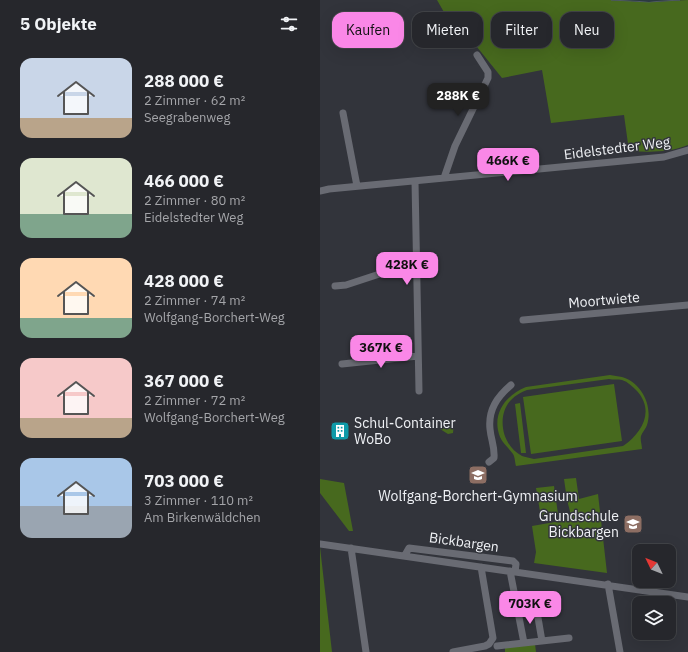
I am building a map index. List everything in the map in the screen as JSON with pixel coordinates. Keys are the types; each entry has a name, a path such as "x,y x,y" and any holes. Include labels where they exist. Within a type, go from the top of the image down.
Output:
{"street":[{"path":"444,178 455,146 488,78 488,72 478,55"},
{"path":"343,113 357,186"},
{"name":"Eidelstedter Weg","path":"320,191 357,186 664,157 688,150"},
{"path":"415,181 419,391"},
{"path":"335,286 346,285 416,262"},
{"name":"Moortwiete","path":"523,320 688,305"},
{"path":"342,364 418,356"},
{"path":"488,462 494,458 490,429 491,413 496,400 511,385"},
{"name":"Bickbargen","path":"320,544 481,566 512,572 608,584 688,597"},
{"path":"351,548 366,652"},
{"name":"Bickbargen","path":"405,555 409,548 512,561 516,564 512,572"},
{"path":"481,566 494,644 502,652"},
{"path":"512,572 524,643"},
{"path":"608,584 620,652"},
{"path":"536,606 542,641"},
{"path":"453,652 494,644 524,643 569,638"}],"green space":[{"path":"437,0 611,0 649,2 688,0 688,145 666,151 629,151 624,115 551,123 542,70 502,78 478,48 483,48 483,12 444,12"},
{"path":"610,375 629,380 640,390 647,403 648,418 647,425 641,436 642,449 516,466 513,454 500,437 497,421 502,406 507,400 512,395 526,387","holes":["609,379 622,380 630,384 637,391 645,406 644,421 641,428 636,435 623,446 534,459 522,456 510,445 503,430 504,414 506,407 511,400 519,394 527,390"]},
{"path":"614,384 622,441 531,454 523,397"},
{"path":"520,403 526,453 521,453 515,404"},
{"path":"449,420 452,420 454,423 453,433 448,434 440,429 441,426"},
{"path":"576,478 579,499 598,494 607,573 534,563 536,552 532,526 572,519 564,479"},
{"path":"320,479 344,483 353,531 349,531 320,493"},
{"path":"554,486 558,514 541,517 536,488"},
{"path":"320,547 332,652 320,652"},
{"path":"535,644 536,652 505,652 505,648"}],"shaded area":[{"path":"611,0 680,0 649,2"}],"place":[{"name":"Schul-Container WoBo","path":"340,431"},
{"name":"Wolfgang-Borchert-Gymnasium","path":"478,475"},
{"name":"Grundschule Bickbargen","path":"633,524"}]}
